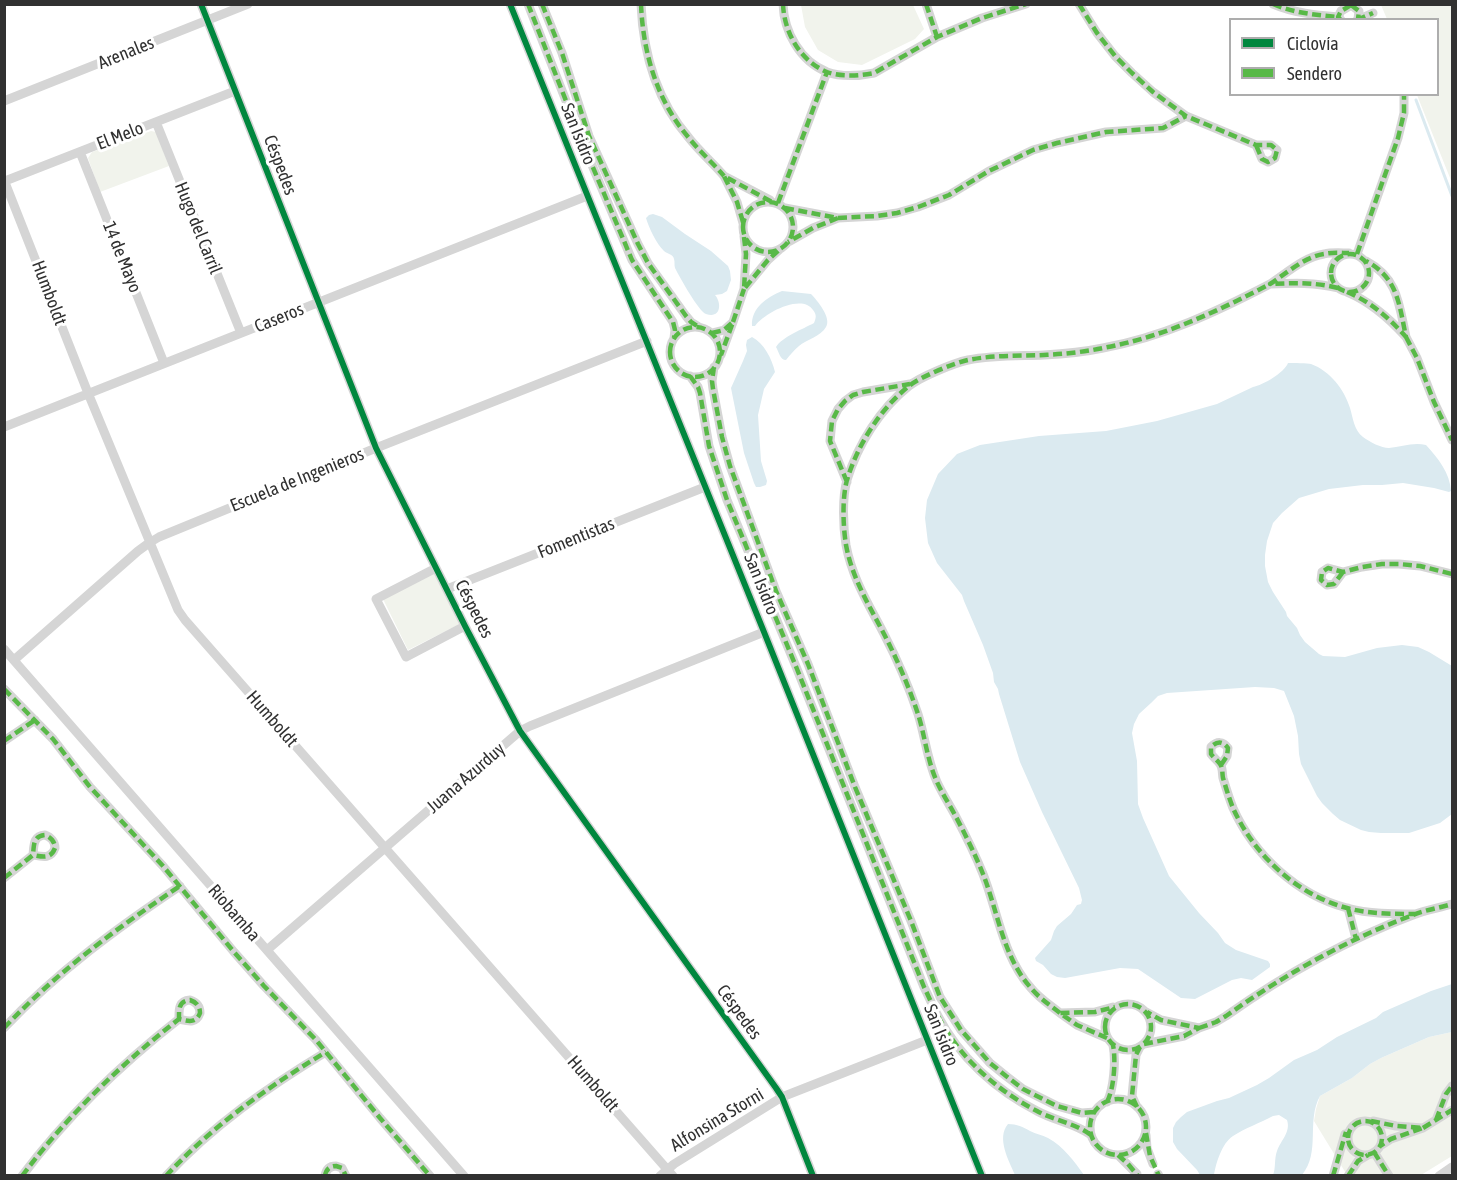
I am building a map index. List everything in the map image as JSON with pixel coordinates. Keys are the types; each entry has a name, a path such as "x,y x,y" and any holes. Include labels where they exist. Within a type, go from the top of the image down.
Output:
{"street":[{"name":"Céspedes","path":"201,4 376,448 465,626 520,731 782,1098 813,1176"},
{"name":"Arenales","path":"4,100 248,4"},
{"name":"San Isidro","path":"510,4 982,1176"},
{"path":"528,4 578,119 648,263 691,322 712,333 719,346 712,381 727,457 776,591 808,664 911,921 946,1031 969,1061 990,1080 1025,1105 1057,1120 1082,1128 1108,1154 1128,1153 1142,1141 1146,1131"},
{"path":"542,4 562,53 578,119 632,260 672,322 675,330 670,350 673,363 678,370 690,376 698,387 709,446 727,500 853,810 936,1000 990,1063 1014,1083 1057,1106 1082,1113 1095,1112"},
{"path":"640,4 646,51 658,89 677,124 724,176 737,202 743,229 746,254 744,289 733,322 716,364 704,375 690,376"},
{"path":"783,4 785,24 801,53 827,72 849,75 874,73 937,37 982,18 1026,4"},
{"path":"926,4 937,37"},
{"path":"1079,4 1115,56 1153,93 1186,116 1256,145"},
{"path":"1274,4 1305,14 1339,18 1341,11 1352,5 1359,11 1358,18"},
{"path":"778,204 827,72"},
{"name":"El Melo","path":"5,181 235,91"},
{"path":"1353,254 1398,138 1404,113 1404,96"},
{"path":"724,176 778,204 790,215 793,224 792,234 785,245 768,252 751,245 743,229 746,215 751,208 763,202 778,204 838,218 897,213 949,195 989,171 1033,150 1106,132 1163,128 1186,116"},
{"name":"Hugo del Carril","path":"156,122 241,333"},
{"name":"14 de Mayo","path":"80,152 164,363"},
{"name":"Humboldt","path":"5,181 149,543 173,601 185,620 667,1173"},
{"name":"Caseros","path":"4,427 587,196"},
{"path":"744,289 768,260 785,245 801,234 838,218"},
{"path":"847,482 831,441 832,421 838,409 853,395 910,384 965,360 1001,356 1047,355 1103,348 1134,341 1217,311 1270,284 1314,256 1327,253 1353,254 1387,276 1394,290 1406,337"},
{"path":"1353,254 1339,257 1332,265 1330,276 1342,290 1357,291 1365,284 1369,278 1366,261"},
{"path":"1270,284 1316,284 1342,290 1358,296 1392,321 1406,337 1417,358 1452,440"},
{"path":"712,333 724,330 733,322"},
{"path":"674,338 685,329 699,327"},
{"name":"Escuela de Ingenieros","path":"14,660 149,543 159,537 647,341"},
{"path":"910,384 867,434 847,482 844,521 850,564 857,583 896,658 916,707 932,770 984,874 1010,955 1029,986 1038,995 1077,1025 1110,1041 1120,1049 1128,1051 1184,1036 1216,1022 1294,972 1356,939 1416,914 1452,904"},
{"name":"Fomentistas","path":"447,589 705,487"},
{"path":"1343,572 1382,564 1399,564 1420,566 1452,574"},
{"name":"Céspedes","path":"436,568 376,599 406,657 465,626"},
{"path":"775,617 785,613"},
{"name":"Juana Azurduy","path":"267,950 520,731 764,632"},
{"name":"Riobamba","path":"4,649 464,1176"},
{"path":"4,689 53,739 90,788 180,886 256,978 326,1052 430,1176"},
{"path":"4,741 35,720"},
{"path":"1221,765 1233,808 1244,828 1268,860 1282,873 1306,890 1348,908 1390,914 1416,914"},
{"path":"853,810 863,806"},
{"path":"4,878 33,855"},
{"path":"4,1028 82,956 180,886"},
{"path":"1348,908 1356,939"},
{"path":"1060,1013 1095,1012 1132,1004 1161,1020 1199,1028"},
{"path":"1107,1102 1114,1059 1105,1026 1107,1017 1118,1006"},
{"path":"1144,1010 1150,1021 1151,1029 1149,1037 1136,1055 1131,1096 1143,1116 1147,1148 1153,1164"},
{"path":"22,1176 69,1120 116,1071 179,1019"},
{"name":"Alfonsina Storni","path":"667,1173 782,1098 927,1040"},
{"path":"166,1176 193,1148 246,1104 326,1052"},
{"path":"1436,1120 1446,1094 1452,1086"},
{"path":"1091,1136 1090,1125 1095,1112 1107,1102 1122,1100 1137,1107"},
{"path":"1348,1176 1358,1161 1391,1139 1423,1128 1452,1110"},
{"path":"1333,1176 1345,1135 1358,1122 1368,1121 1423,1128"},
{"path":"1353,1126 1348,1137 1350,1146 1356,1153 1362,1155 1374,1151 1382,1140 1377,1125 1368,1121"},
{"path":"1374,1151 1389,1176"},
{"path":"1119,1155 1137,1173"},
{"path":"325,1176 328,1168 336,1166 342,1168 346,1176"},
{"path":"1439,1176 1452,1167"}],"shaded area":[{"path":"801,5 913,5 924,29 915,39 862,65 838,62 818,50 805,27"},
{"path":"1381,5 1452,5 1452,183 1417,96 1439,96 1439,18 1387,18"},
{"path":"151,131 156,132 169,166 100,192 88,158 92,152"},
{"path":"653,214 662,217 711,251 728,266 731,280 727,291 715,295 719,309 715,314 706,314 699,307 675,268 673,257 664,251 656,240 646,218"},
{"path":"782,291 811,294 823,309 827,319 826,327 821,333 799,346 786,360 781,357 776,347 788,337 814,323 816,317 808,305 792,304 774,311 752,326 754,314 761,304"},
{"path":"752,337 767,352 775,372 764,389 758,415 761,461 767,481 766,485 760,487 756,487 754,483 744,453 731,388 747,351 747,340"},
{"path":"1288,363 1311,364 1330,376 1344,394 1356,427 1363,437 1386,448 1412,444 1426,445 1446,472 1450,484 1451,491 1449,492 1403,483 1329,489 1299,498 1273,523 1267,541 1265,566 1268,582 1287,616 1305,642 1319,654 1345,657 1377,648 1402,645 1418,647 1452,666 1452,814 1440,823 1409,833 1369,832 1340,820 1317,796 1301,764 1294,716 1284,691 1255,687 1167,693 1158,696 1139,714 1132,733 1137,761 1138,804 1143,818 1169,876 1199,913 1225,943 1236,950 1268,961 1270,967 1252,980 1241,978 1232,980 1195,999 1181,998 1138,969 1120,968 1065,978 1057,977 1035,958 1051,940 1057,926 1071,914 1077,905 1081,904 1079,888 1020,762 993,673 962,595 937,563 928,543 925,518 927,500 938,474 957,454 980,445 1039,436 1106,431 1157,421 1217,404 1267,381 1282,371"},
{"path":"434,573 460,624 408,650 383,599"},
{"path":"1452,984 1452,1032 1429,1037 1381,1058 1320,1096 1314,1116 1311,1156 1302,1175 1273,1175 1277,1151 1288,1128 1287,1120 1279,1115 1229,1139 1220,1154 1214,1175 1200,1175 1177,1149 1173,1142 1173,1128 1187,1112 1229,1098 1257,1085 1294,1060 1317,1050 1383,1012"},
{"path":"1452,1032 1452,1156 1421,1175 1347,1175 1314,1121 1320,1096 1381,1058 1429,1037"},
{"path":"1008,1124 1020,1126 1054,1142 1084,1175 1015,1175 1003,1143"}],"waterway":[{"path":"1416,100 1452,196"}],"marked path":[{"path":"528,4 632,260 673,322 674,338"},
{"path":"542,4 562,53 589,136 638,244 648,263 686,316 699,327"},
{"path":"641,4 645,40 660,92 678,124 724,176"},
{"path":"783,4 786,25 801,53 817,67 827,72 850,76 874,73 937,37 982,18 1026,4"},
{"path":"926,4 937,37"},
{"path":"1079,4 1115,56 1153,92 1186,116 1256,145 1271,145 1277,150 1275,158 1268,162 1262,159 1256,145"},
{"path":"1273,4 1297,12 1338,17"},
{"path":"1339,18 1341,11 1353,4"},
{"path":"1351,5 1359,11 1358,18"},
{"path":"1362,18 1373,13"},
{"path":"778,203 827,72"},
{"path":"1357,254 1398,138 1404,113 1404,96"},
{"path":"838,218 877,216 918,207 949,195 989,171 1033,150 1106,132 1163,128 1186,116"},
{"path":"743,222 737,202 724,176 772,202"},
{"path":"763,202 773,202 786,209 793,222 793,227 793,232 786,245 773,252 763,252 754,248 747,241 743,232 743,222 747,213 754,206 763,202"},
{"path":"785,208 838,218 813,228 788,242"},
{"path":"744,237 746,254 744,289 779,250"},
{"path":"1338,288 1296,283 1270,284 1310,258 1327,253 1349,253"},
{"path":"1350,254 1364,259 1369,273 1364,287 1350,292 1336,287 1331,273 1336,259 1350,254"},
{"path":"1347,292 1379,311 1406,337 1399,303 1391,284 1385,275 1366,261"},
{"path":"1060,1013 1034,992 1022,976 1007,948 980,867 934,774 911,694 894,653 852,569 846,545 844,521 844,495 847,480 857,453 880,416 898,395 914,382 929,375 954,364 977,358 1066,353 1125,343 1189,322 1270,284"},
{"path":"733,322 744,289"},
{"path":"712,333 724,330 733,322 721,355"},
{"path":"695,327 713,334 720,352 713,370 695,377 677,370 670,352 677,334 695,327"},
{"path":"1406,337 1452,440"},
{"path":"714,367 713,389 730,466 776,591 808,664 940,997 961,1030 990,1063 1023,1089 1057,1106 1082,1113 1095,1112"},
{"path":"690,376 700,393 709,446 727,500 936,1013 968,1059 993,1083 1037,1111 1091,1135"},
{"path":"847,482 830,441 832,421 838,409 853,395 910,384"},
{"path":"1343,572 1334,584 1327,585 1321,580 1322,572 1328,568 1343,572 1382,564 1420,566 1452,574"},
{"path":"4,689 53,739 90,787 163,866 264,986 316,1040 430,1176"},
{"path":"4,741 35,720"},
{"path":"1221,765 1227,756 1228,748 1218,743 1211,747 1211,754 1221,766 1230,800 1242,825 1265,857 1294,883 1311,894 1347,908 1372,913 1416,914"},
{"path":"4,878 33,855 49,856 55,848 52,840 45,835 38,837 33,855"},
{"path":"4,1028 45,988 88,952 180,886"},
{"path":"1199,1028 1216,1022 1270,986 1340,947 1413,915 1452,904"},
{"path":"1348,908 1356,939"},
{"path":"22,1176 57,1133 115,1073 179,1019 191,1021 196,1019 200,1013 199,1008 190,1000 183,1002 180,1006 179,1019"},
{"path":"1128,1004 1144,1011 1151,1027 1144,1043 1128,1050 1112,1043 1105,1027 1112,1011 1128,1004"},
{"path":"1107,1038 1077,1025 1060,1013 1095,1012 1115,1007"},
{"path":"1144,1044 1184,1036 1199,1028 1161,1020 1147,1012"},
{"path":"1107,1102 1114,1074 1113,1045"},
{"path":"1137,1107 1132,1096 1136,1055 1140,1047"},
{"path":"166,1176 202,1140 241,1108 326,1052"},
{"path":"1436,1120 1446,1094 1452,1086"},
{"path":"1118,1099 1129,1101 1138,1107 1144,1116 1146,1127 1144,1138 1138,1147 1129,1153 1118,1155 1107,1153 1098,1147 1092,1138 1090,1127 1092,1116 1098,1107 1107,1101 1118,1099"},
{"path":"1423,1128 1452,1110"},
{"path":"1365,1121 1377,1126 1382,1138 1377,1150 1365,1155 1353,1150 1348,1138 1353,1126 1365,1121"},
{"path":"1371,1121 1423,1128 1391,1139 1380,1146"},
{"path":"1333,1176 1346,1132"},
{"path":"1146,1133 1150,1156 1159,1176"},
{"path":"1374,1152 1389,1176"},
{"path":"1118,1155 1138,1176"},
{"path":"1348,1176 1358,1161 1368,1155"},
{"path":"325,1176 329,1168 336,1166 342,1168 346,1176"}],"cycle path":[{"path":"201,4 376,448 465,626 520,731 782,1097 813,1176"},
{"path":"510,4 982,1176"}]}
